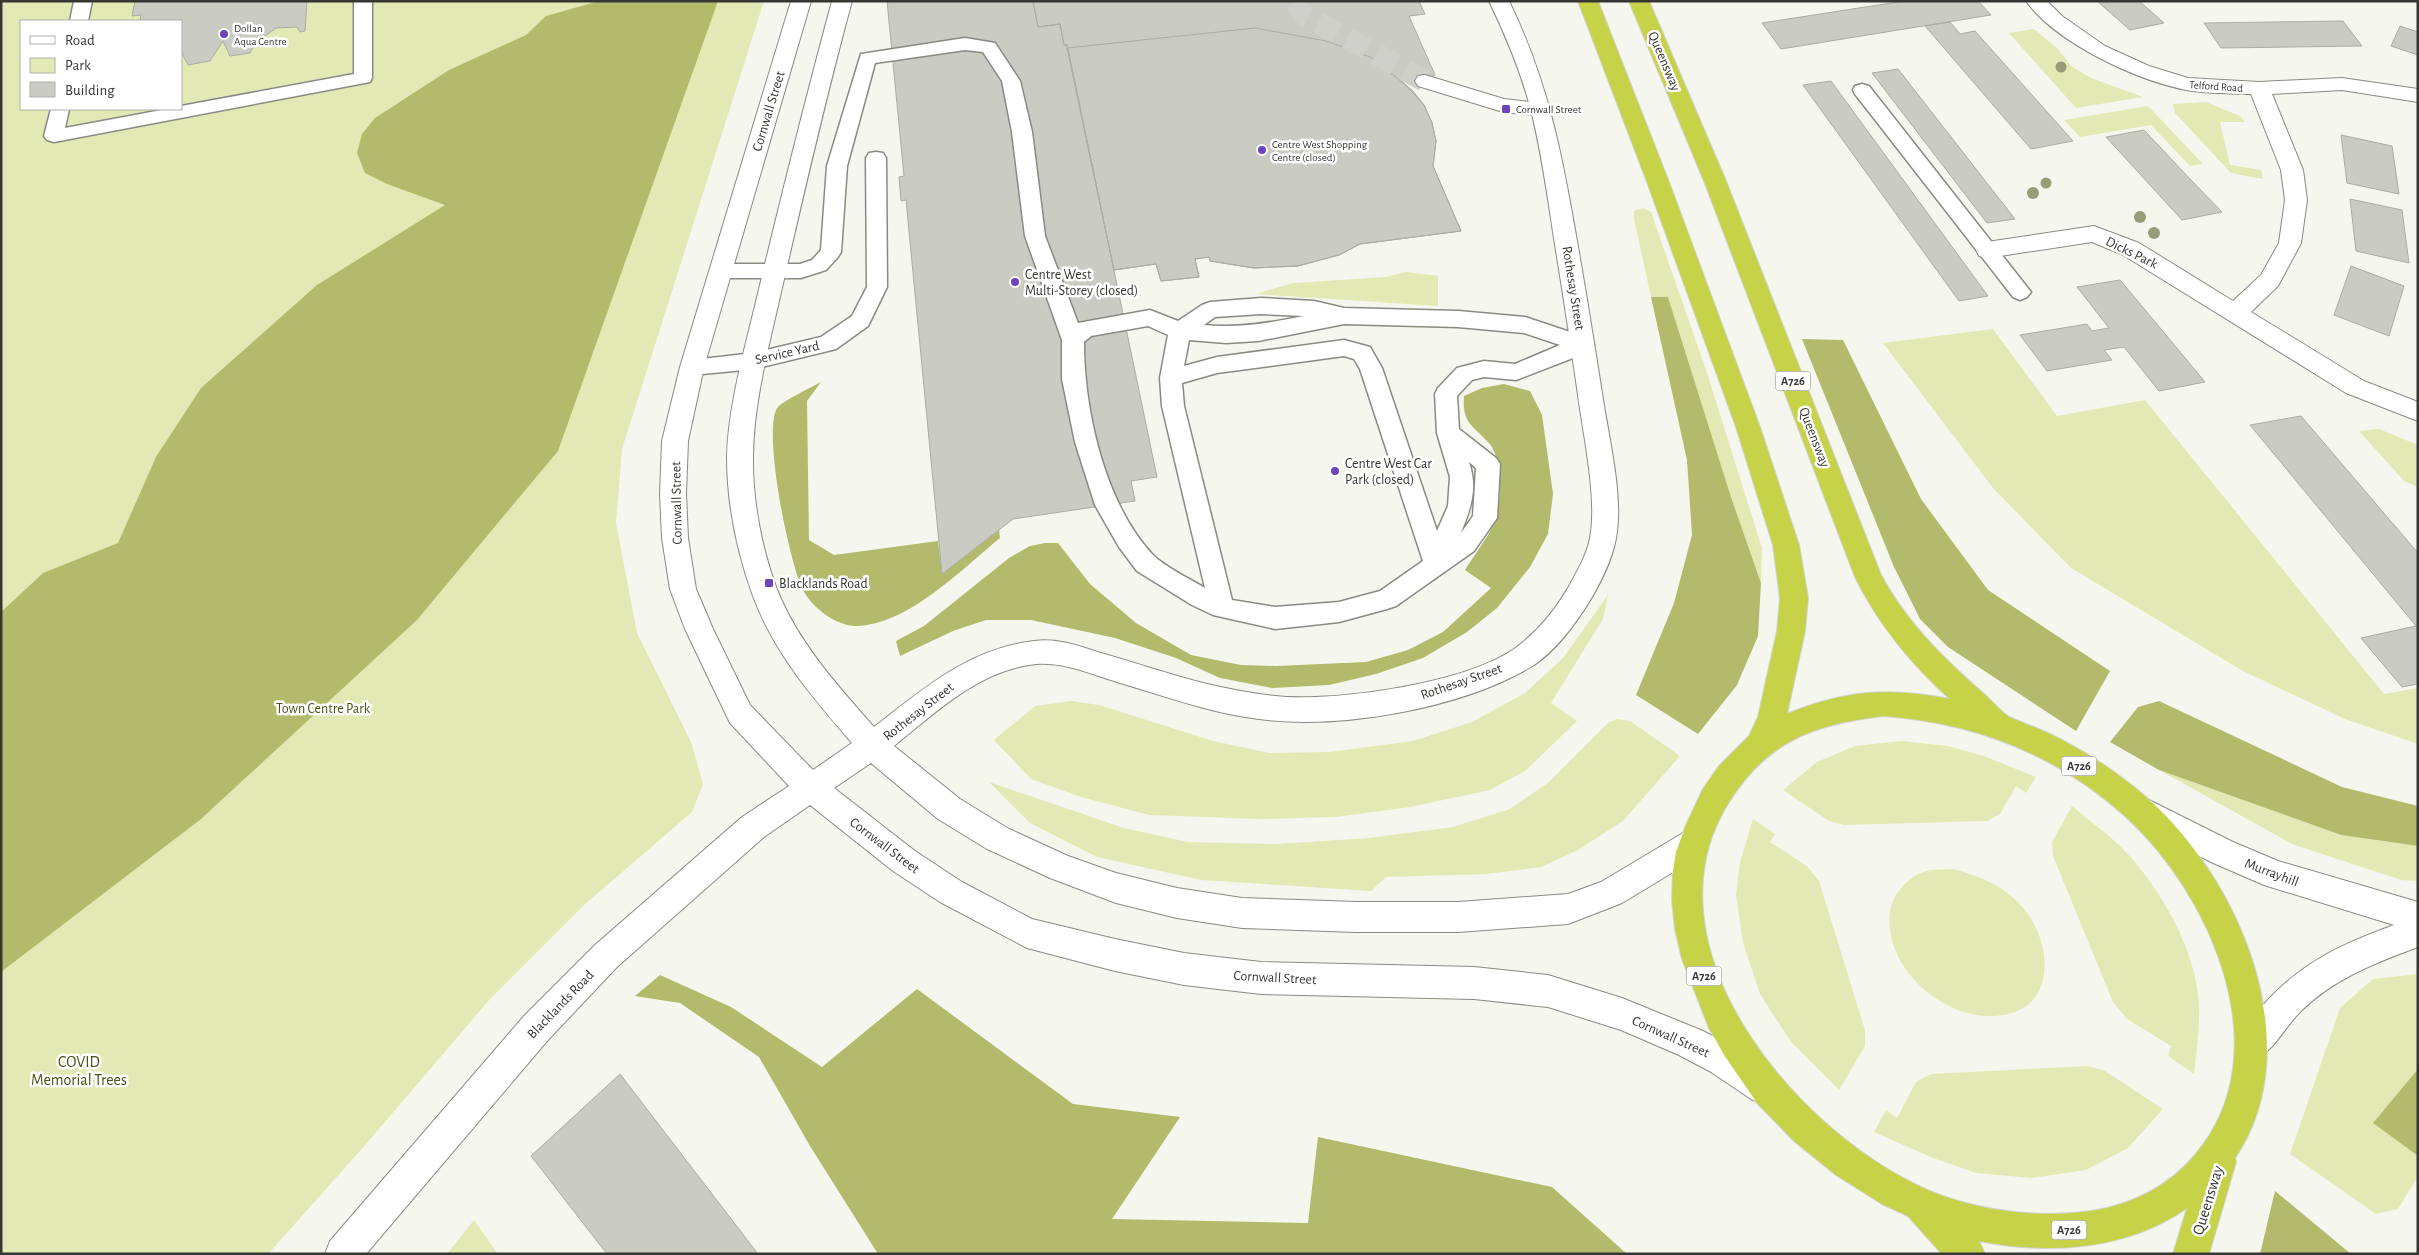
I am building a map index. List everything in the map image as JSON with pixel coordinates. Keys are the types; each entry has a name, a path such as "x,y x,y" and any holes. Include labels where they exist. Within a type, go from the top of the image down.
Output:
{"highway":[{"path":"1588,1 1658,182 1748,427 1786,545 1794,598 1791,631 1773,729"},
{"name":"Queensway","path":"1639,1 1715,181 1868,578 1906,638 1926,660 2010,729"},
{"name":"A726","path":"2203,1187 2137,1216 2107,1226 2081,1230 2027,1232 1965,1220 1914,1200 1891,1189 1843,1159 1821,1141 1770,1092 1740,1051 1719,1012 1706,981 1689,916 1688,872 1694,843 1704,816 1720,788 1743,757 1773,729 1829,710 1884,703 1909,704 1935,708 2010,729 2063,756 2135,807 2161,832 2183,861 2220,922 2233,950 2251,1020 2250,1061"},
{"name":"Queensway","path":"2191,1254 2203,1187 2238,1121 2246,1095 2250,1061"},
{"name":"A726","path":"1914,1200 1967,1254"}],"street":[{"name":"Cornwall Street","path":"801,1 692,367 675,441 675,538 683,589 699,629 740,714 811,788 904,861 951,892 1027,933 1114,955 1184,969 1261,978 1474,983 1548,992 1622,1014 1691,1042 1723,1060 1770,1092"},
{"path":"842,1 808,126 754,361 740,455 742,500 751,544 767,597 787,639 809,672 872,746 950,809 998,838 1061,868 1116,888 1177,903 1242,913 1356,917 1458,917 1568,909 1612,892 1694,843"},
{"name":"Rothesay Street","path":"811,788 872,746 946,686 984,666 1009,657 1038,652 1063,653 1205,696 1259,707 1314,710 1372,704 1424,695 1493,672 1521,658 1549,636 1572,605 1589,575 1603,539 1604,503 1583,345 1555,174 1541,109 1516,38 1499,1"},
{"name":"Telford Road","path":"2036,1 2055,20 2098,50 2142,70 2186,84 2260,88 2342,84 2418,96"},
{"path":"1425,81 1503,105 1541,109"},
{"path":"2234,314 2270,280 2290,243 2296,200 2292,170 2260,88"},
{"name":"Dicks Park","path":"1987,250 2094,234 2131,249 2355,387 2418,412"},
{"name":"Blacklands Road","path":"343,1254 536,1028 606,956 753,827 811,788"},
{"name":"Murrayhill","path":"2135,807 2222,852 2275,875 2418,917"},
{"path":"2250,1061 2288,1001 2307,985 2354,955 2418,932"}],"lane":[{"path":"79,20 83,1"},
{"path":"60,110 54,136 363,78 363,1"},
{"path":"720,271 801,271 819,265 831,252 836,166 867,58 965,44 989,47 1011,81 1022,132 1035,236 1072,340 1073,379 1086,442 1107,505 1127,540 1146,564 1201,598 1222,608 1275,618 1339,612 1387,599 1436,563 1460,506 1462,477 1448,433 1446,394 1465,374 1484,369 1516,372 1583,345"},
{"path":"1862,90 2020,292"},
{"name":"Service Yard","path":"692,367 754,361 828,343 860,321 877,287 876,158"},
{"path":"1072,340 1084,329 1150,318 1180,331 1226,335 1258,333 1344,316 1458,319 1525,325 1583,345"},
{"path":"1180,331 1171,378 1173,406 1222,608"},
{"path":"1171,378 1217,365 1280,356 1344,348 1362,353 1371,368 1436,563"}],"green space":[{"name":"Town Centre Park","path":"1,1 764,1 622,449 616,523 637,633 691,742 703,784 692,812 584,905 490,999 367,1143 268,1254 1,1254"},
{"path":"599,1 718,1 558,451 417,620 201,819 1,972 1,612 43,573 118,543 156,457 201,388 317,285 445,205 387,184 365,173 357,153 362,134 375,118 449,70 526,35 546,16"},
{"path":"2034,29 2058,49 2071,66 2091,78 2143,97 2076,108 2009,33"},
{"path":"2206,102 2240,116 2245,122 2220,122 2230,165 2261,170 2263,179 2231,173 2175,113 2173,104"},
{"path":"2148,106 2203,164 2190,166 2151,125 2080,137 2064,120"},
{"path":"1643,208 1651,212 1708,376 1762,548 1761,583 1731,497 1668,297 1651,297 1634,219 1634,211"},
{"path":"1406,272 1438,276 1438,306 1256,294 1293,283 1385,277"},
{"path":"1651,297 1668,297 1731,497 1761,583 1758,636 1737,685 1698,734 1636,695 1674,603 1692,535 1687,460"},
{"path":"1993,329 2057,416 2145,400 2384,694 2418,688 2418,744 2345,719 2243,671 2071,568 1993,488 1883,343"},
{"path":"1802,339 1843,340 1921,499 1988,590 2110,671 2076,731 1948,647 1920,619 1894,567"},
{"path":"821,382 807,401 809,540 834,555 938,541 942,574 999,529 1000,538 933,593 895,616 876,623 856,626 841,623 820,610 808,598 798,578 785,528 775,468 774,420 778,407 781,404"},
{"path":"1504,384 1530,391 1542,415 1553,494 1548,534 1530,567 1497,608 1467,632 1423,658 1376,674 1329,685 1272,688 1220,678 1176,658 1115,638 1031,620 986,620 953,631 900,656 896,641 924,626 1009,558 1030,546 1045,543 1058,543 1090,584 1136,623 1191,655 1241,665 1276,666 1366,662 1408,650 1443,632 1491,588 1465,570 1495,521 1500,493 1499,470 1494,450 1467,418 1464,396 1482,388"},
{"path":"2379,429 2418,445 2418,487 2404,481 2359,431"},
{"path":"1608,595 1603,619 1551,703 1577,721 1525,771 1490,790 1410,807 1336,817 1261,819 1149,815 1081,797 1031,779 994,740 1035,706 1071,701 1099,705 1213,741 1269,753 1329,752 1413,741 1472,722 1525,693 1563,658"},
{"path":"2159,701 2342,787 2418,806 2418,846 2341,835 2159,770 2110,742 2138,707"},
{"path":"1618,719 1630,721 1680,756 1623,821 1578,850 1541,867 1486,874 1386,877 1371,891 1201,880 1097,857 1030,823 989,782 1124,828 1188,842 1276,844 1369,838 1453,827 1510,809 1549,782 1609,722"},
{"path":"1902,741 1948,746 1984,756 2036,777 2026,793 2016,786 2000,814 1987,821 1844,825 1829,821 1783,790 1817,762 1855,746"},
{"path":"2159,770 2341,835 2418,846 2418,881 2401,880 2292,844"},
{"path":"2072,806 2119,845 2145,874 2178,929 2193,968 2197,987 2199,1008 2194,1074 2168,1056 2171,1046 2127,1019 2113,1002 2053,856 2052,842"},
{"path":"1753,819 1775,834 1770,842 1807,866 1819,881 1865,1030 1865,1046 1839,1090 1791,1042 1760,994 1743,943 1736,895 1740,862"},
{"path":"1953,869 1983,879 2010,895 2025,910 2035,925 2044,959 2044,976 2039,991 2030,1003 2015,1012 1995,1016 1977,1015 1959,1010 1942,1002 1927,992 1913,978 1902,963 1894,947 1889,917 1891,906 1898,892 1908,881 1922,872"},
{"path":"2418,974 2418,1069 2374,1123 2418,1156 2418,1176 2398,1209 2376,1214 2290,1154 2340,1008 2373,979"},
{"path":"660,975 731,1007 822,1067 917,989 1073,1104 1180,1117 1112,1219 1308,1223 1318,1137 1552,1187 1627,1254 878,1254 810,1146 759,1057 680,1003 635,996"},
{"path":"2088,1066 2105,1071 2163,1109 2128,1148 2086,1170 2032,1178 1976,1173 1933,1158 1874,1132 1886,1110 1897,1118 1916,1082 1931,1074"},
{"path":"2418,1069 2418,1156 2373,1123"},
{"path":"2275,1191 2351,1254 2260,1254"},
{"path":"474,1220 498,1254 447,1254"}],"building":[{"name":"Dollan Aqua Centre","path":"135,1 307,1 305,31 300,32 297,27 276,28 265,36 259,37 250,53 230,56 223,41 210,61 188,65 182,53 182,20 140,20 141,15 132,16"},
{"name":"Centre West Multi-Storey (closed)","path":"887,1 1033,1 1038,27 1060,24 1064,45 1067,45 1157,477 1131,481 1135,501 1013,519 942,574 906,200 901,201 899,177 904,176"},
{"name":"Centre West Shopping Centre (closed)","path":"1033,1 1419,1 1425,14 1409,16 1435,75 1432,78 1405,81 1400,79 1424,105 1432,123 1436,141 1433,166 1461,231 1360,244 1339,255 1298,266 1254,268 1210,261 1209,257 1195,259 1199,277 1161,281 1156,264 1114,270 1067,45 1064,45 1060,24 1038,27"},
{"path":"1904,1 1978,1 1991,15 1781,49 1762,23"},
{"path":"2097,1 2139,1 2164,23 2130,30"},
{"path":"2343,21 2362,46 2221,48 2204,23"},
{"path":"1950,22 1960,34 1975,31 2073,141 2031,149 1925,26"},
{"path":"2400,26 2418,32 2418,55 2391,46"},
{"name":"Centre West Shopping Centre (closed)","path":"1255,28 1326,41 1370,57 1412,90 1424,105 1432,123 1436,141 1433,166 1461,231 1360,244 1339,255 1298,266 1254,268 1210,261 1209,257 1195,259 1199,277 1161,281 1156,264 1114,270 1067,48"},
{"path":"1898,69 2015,219 1987,223 1872,73"},
{"path":"1831,81 1988,296 1959,301 1803,85"},
{"path":"2144,130 2222,212 2182,220 2106,137"},
{"path":"2341,135 2392,146 2399,194 2347,183"},
{"path":"2350,199 2402,210 2409,263 2356,251"},
{"path":"2351,266 2404,286 2389,336 2334,315"},
{"path":"2120,280 2205,382 2159,391 2124,347 2104,350 2112,360 2047,371 2020,335 2087,324 2092,331 2109,328 2077,287"},
{"path":"2301,416 2418,553 2418,626 2416,626 2250,425"},
{"path":"2418,626 2418,684 2402,687 2361,638"},
{"path":"620,1074 758,1254 607,1254 531,1156"}],"tunnel":[{"path":"1294,1 1305,15 1425,81"}],"place":[{"name":"Dollan Aqua Centre","path":"224,34"},
{"name":"Cornwall Street","path":"1506,109"},
{"name":"Centre West Shopping Centre (closed)","path":"1262,150"},
{"name":"Centre West Multi-Storey (closed)","path":"1015,282"},
{"name":"Centre West Car Park (closed)","path":"1335,471"},
{"name":"Blacklands Road","path":"769,583"}],"park label":[{"name":"COVID Memorial Trees","path":"79,1070"}]}
